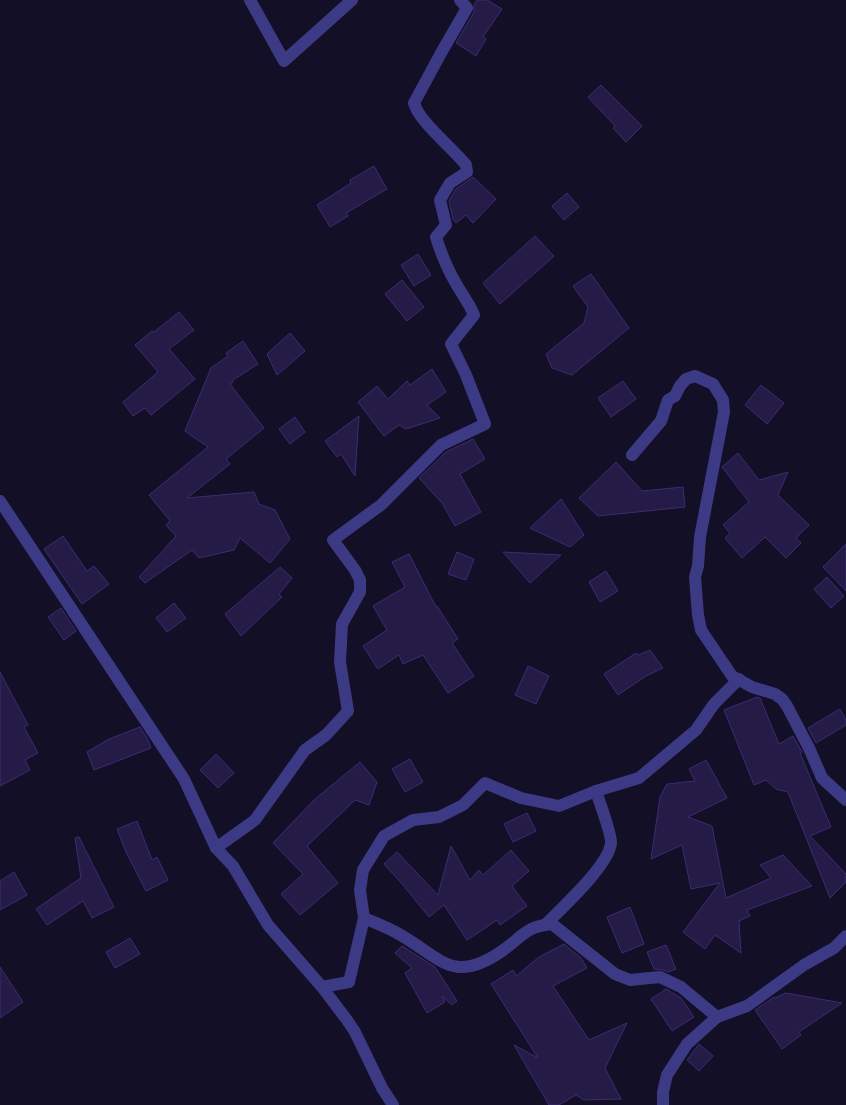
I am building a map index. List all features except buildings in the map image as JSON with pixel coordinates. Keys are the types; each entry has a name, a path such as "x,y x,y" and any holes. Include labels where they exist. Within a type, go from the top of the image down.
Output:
{"street":[{"path":"250,0 284,61 352,0"},
{"path":"216,848 255,820 305,750 326,735 348,711 340,662 342,624 360,592 360,580 333,540 381,505 441,445 485,424 466,375 451,344 474,315 470,303 463,296 447,265 436,237 446,225 440,200 450,183 468,172 466,164 426,122 414,103 440,53 467,8 460,0"},
{"path":"632,455 661,421 668,400 675,396 686,379 695,376 713,384 723,400 724,412 700,537 698,566 695,577 701,630 732,676 752,687 775,694 782,699 810,748 822,778 846,800"},
{"path":"0,501 188,786 216,848 233,866 268,925 322,987 355,1032 371,1067 394,1105"},
{"path":"322,987 348,982 364,918 360,890 364,870 384,836 413,820 439,817 463,805 485,783 521,798 559,806 596,791 639,778 696,730 714,704 740,679"},
{"path":"545,925 606,858 612,842 596,791"},
{"path":"364,918 398,933 441,963 462,968 478,964 494,956 533,927 552,924 615,974 630,980 660,977 681,987 717,1017"},
{"path":"663,1105 663,1092 667,1075 688,1044 717,1017 747,1006 796,970 834,948 846,936"}]}
